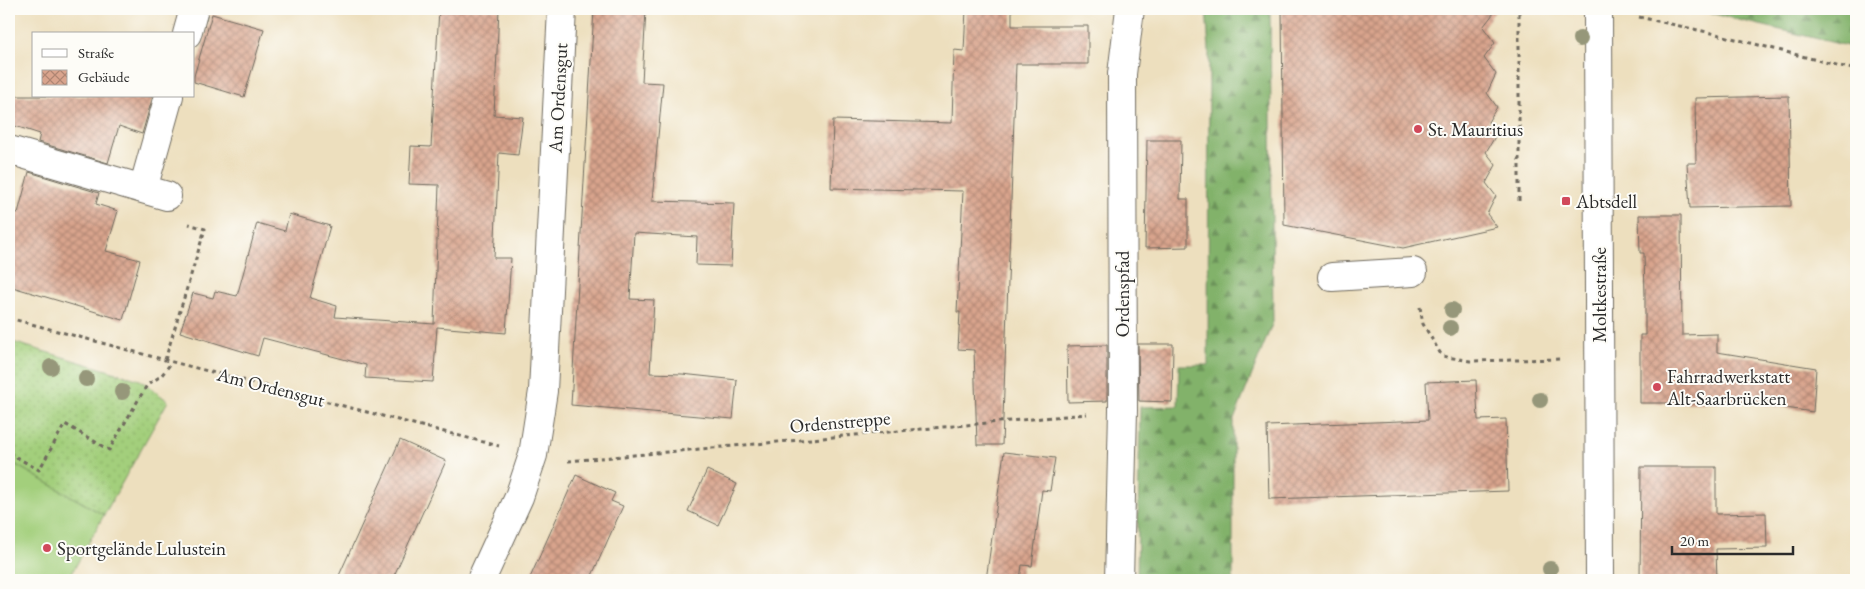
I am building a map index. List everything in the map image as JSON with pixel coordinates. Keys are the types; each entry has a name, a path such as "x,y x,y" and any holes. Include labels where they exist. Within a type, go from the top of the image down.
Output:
{"street":[{"path":"187,32 194,9"},
{"name":"Am Ordensgut","path":"481,580 519,497 532,456 543,391 562,9"},
{"name":"Ordenspfad","path":"1118,580 1122,410 1122,74 1130,9"},
{"name":"Moltkestraße","path":"1598,9 1600,580"},
{"path":"9,150 155,193 169,98"},
{"path":"1332,277 1413,272"}],"path":[{"path":"1519,9 1519,201"},
{"path":"1640,17 1856,70"},
{"path":"155,193 171,217 205,229 165,360"},
{"path":"1413,272 1423,324 1442,356 1470,361 1561,359"},
{"name":"Am Ordensgut","path":"9,318 172,362 457,434 532,456"},
{"path":"9,453 39,470 64,424 109,450 147,385 161,376 172,362"},
{"name":"Ordenstreppe","path":"561,462 1122,410"}],"green space":[{"path":"1206,9 1270,9 1273,322 1233,422 1233,580 1137,580 1140,407 1178,406 1179,365 1208,365 1209,50"},
{"path":"1693,9 1856,10 1856,48"},
{"path":"9,341 140,380 168,401 104,515 9,461"},
{"name":"Sportgelände Lulustein","path":"9,461 104,515 68,580 9,580"}],"building":[{"path":"439,9 499,9 494,115 523,117 518,155 499,153 494,258 511,258 506,333 437,327 433,382 365,378 366,365 263,338 258,356 180,332 193,293 213,298 215,291 237,296 257,223 285,231 289,214 330,226 310,298 337,306 335,317 434,324 439,185 409,184 411,146 431,147"},
{"path":"594,9 646,9 642,82 663,83 652,201 734,203 731,266 696,265 697,237 634,233 630,299 654,300 650,373 682,374 737,380 733,419 571,405"},
{"path":"966,9 1012,9 1012,26 1088,26 1088,64 1016,64 1002,445 977,445 974,350 958,349 960,312 957,312 963,191 831,188 833,120 952,123 954,50 964,51"},
{"name":"St. Mauritius","path":"1282,9 1497,9 1483,27 1495,43 1484,58 1496,74 1487,93 1497,107 1488,122 1496,135 1486,152 1496,165 1486,183 1496,196 1487,214 1497,227 1403,248 1284,225"},
{"path":"212,14 264,29 244,97 195,82 195,73"},
{"path":"9,96 32,96 32,98 152,98 142,134 119,126 108,163 38,142 40,134 9,124"},
{"path":"1789,96 1791,206 1690,208 1687,163 1696,163 1695,98"},
{"path":"1147,140 1181,140 1180,199 1188,199 1188,247 1145,248"},
{"path":"29,172 99,193 96,204 118,211 106,251 140,260 123,320 9,286 9,211 18,213"},
{"path":"1639,215 1681,215 1682,335 1717,334 1717,352 1816,368 1813,412 1717,398 1718,403 1640,403 1640,335 1645,335 1645,296 1644,253 1640,253"},
{"path":"1138,344 1173,344 1172,402 1139,401"},
{"path":"1107,345 1107,401 1068,402 1067,346"},
{"path":"1476,380 1478,420 1506,419 1508,491 1269,499 1267,426 1428,420 1426,382"},
{"path":"400,440 446,461 392,580 337,580"},
{"path":"1004,452 1055,458 1050,491 1042,490 1032,566 1022,565 1020,580 986,580"},
{"path":"1641,467 1716,467 1716,514 1766,513 1767,548 1716,549 1717,580 1640,580"},
{"path":"707,470 737,484 718,525 688,511"},
{"path":"576,475 615,493 611,501 623,506 590,580 529,580"}],"place":[{"name":"St. Mauritius","path":"1418,129"},
{"name":"Abtsdell","path":"1566,201"},
{"name":"Fahrradwerkstatt Alt-Saarbrücken","path":"1657,387"},
{"name":"Sportgelände Lulustein","path":"47,548"}]}
